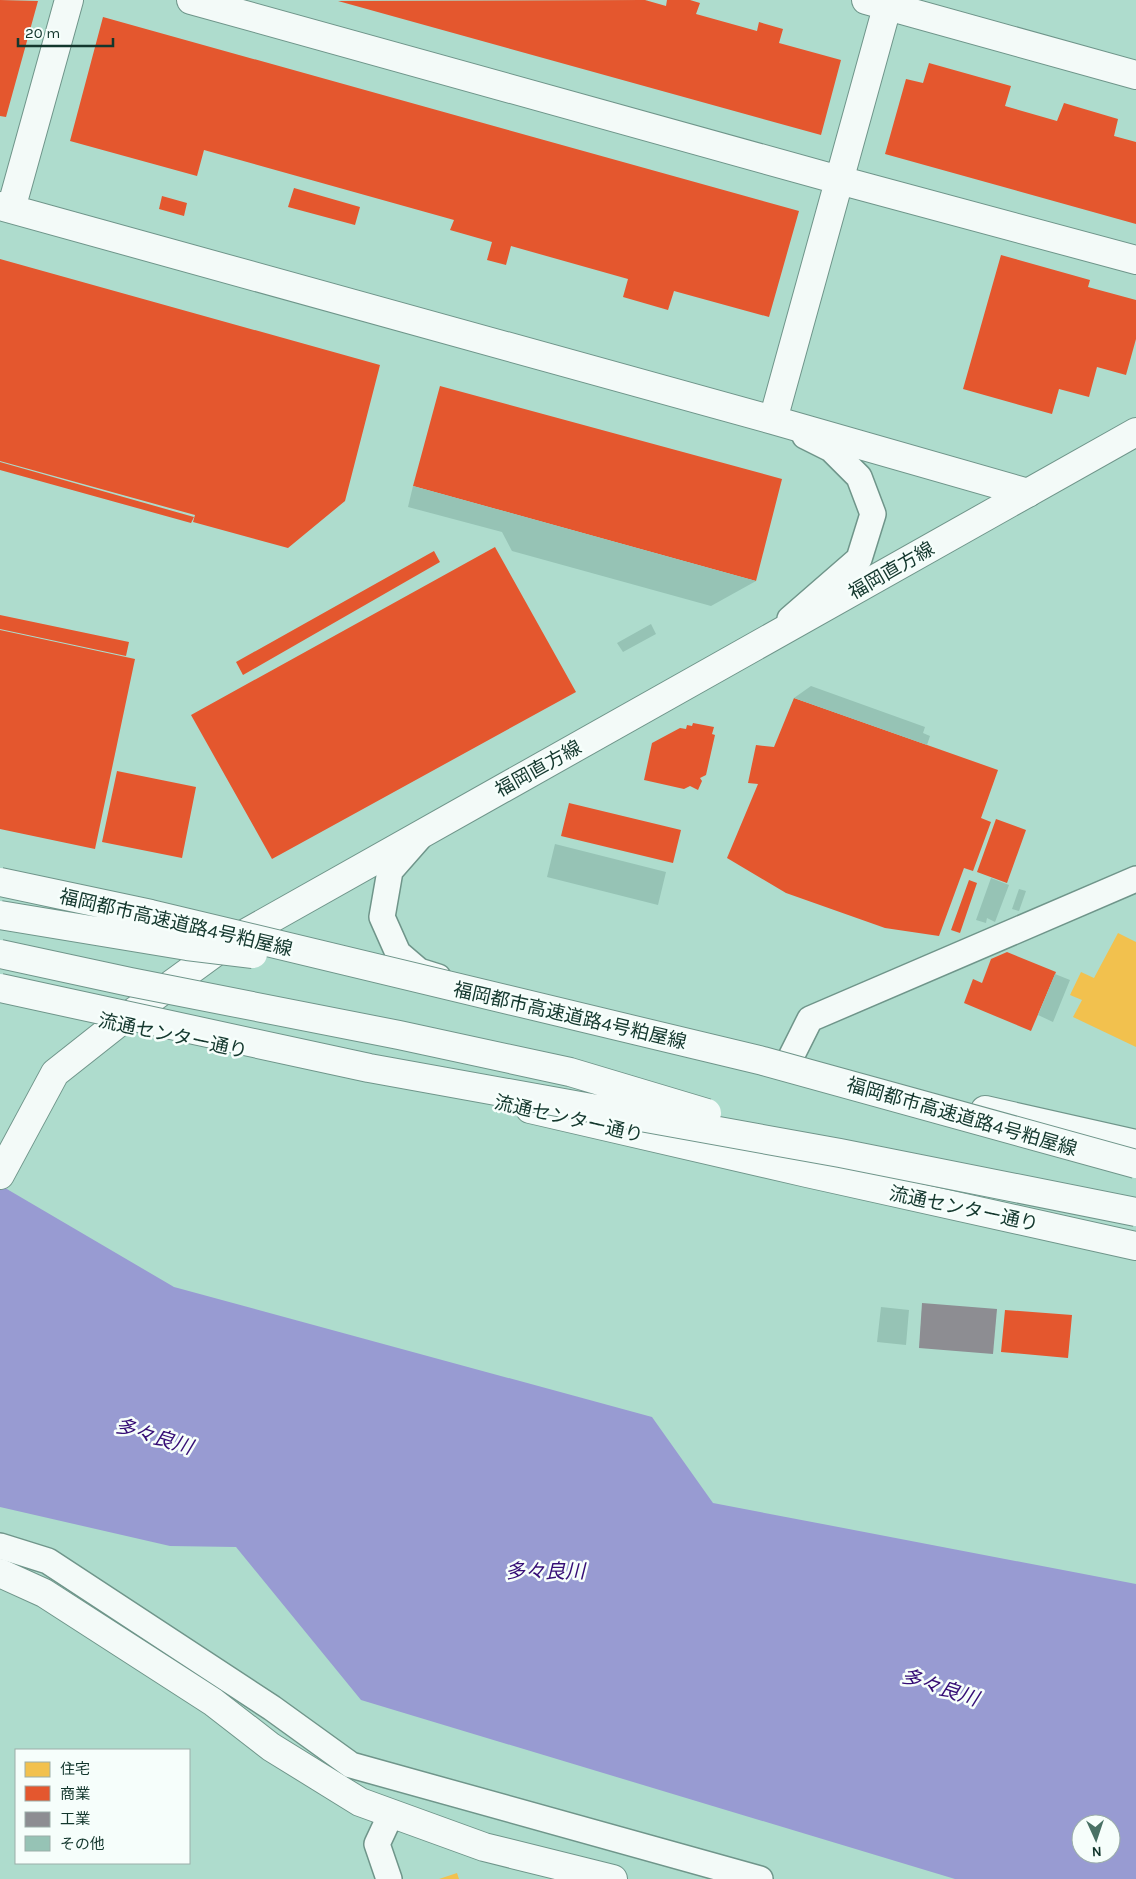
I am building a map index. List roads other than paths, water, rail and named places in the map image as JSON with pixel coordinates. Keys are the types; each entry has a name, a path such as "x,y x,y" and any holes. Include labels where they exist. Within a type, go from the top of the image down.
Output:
{"main road":[{"path":"69,0 6,208 773,420 1028,493"},
{"path":"191,0 839,180 1136,260"},
{"path":"773,420 839,180 881,2 1136,75"},
{"name":"福岡直方線","path":"1,1174 55,1074 117,1024 228,944 1136,432"},
{"name":"福岡都市高速道路4号粕屋線","path":"0,882 151,914 763,1061 1136,1164"},
{"path":"0,892 228,944 526,1004 1136,1144"},
{"path":"0,915 187,946 376,968"},
{"path":"0,954 130,982 399,1035 570,1072 840,1153"},
{"path":"0,988 369,1068 840,1153 1136,1212"},
{"name":"流通センター通り","path":"0,998 117,1024 481,1098 807,1174 1136,1246"},
{"path":"0,1573 44,1593 214,1702 271,1747 360,1802 484,1847 613,1879"}],"street":[{"path":"762,644 859,559 874,514 859,477 831,449 773,420"},
{"path":"424,832 390,871 382,917 398,953 419,971 526,1004"},
{"path":"787,1065 810,1019 1136,879"},
{"path":"0,1546 48,1561 272,1708 352,1764 760,1879"},
{"path":"389,1879 377,1844 391,1814"}],"water":[{"name":"多々良川","path":"0,1185 174,1287 652,1417 713,1503 1136,1584 1136,1879 955,1879 361,1700 236,1547 170,1546 0,1507"}]}
